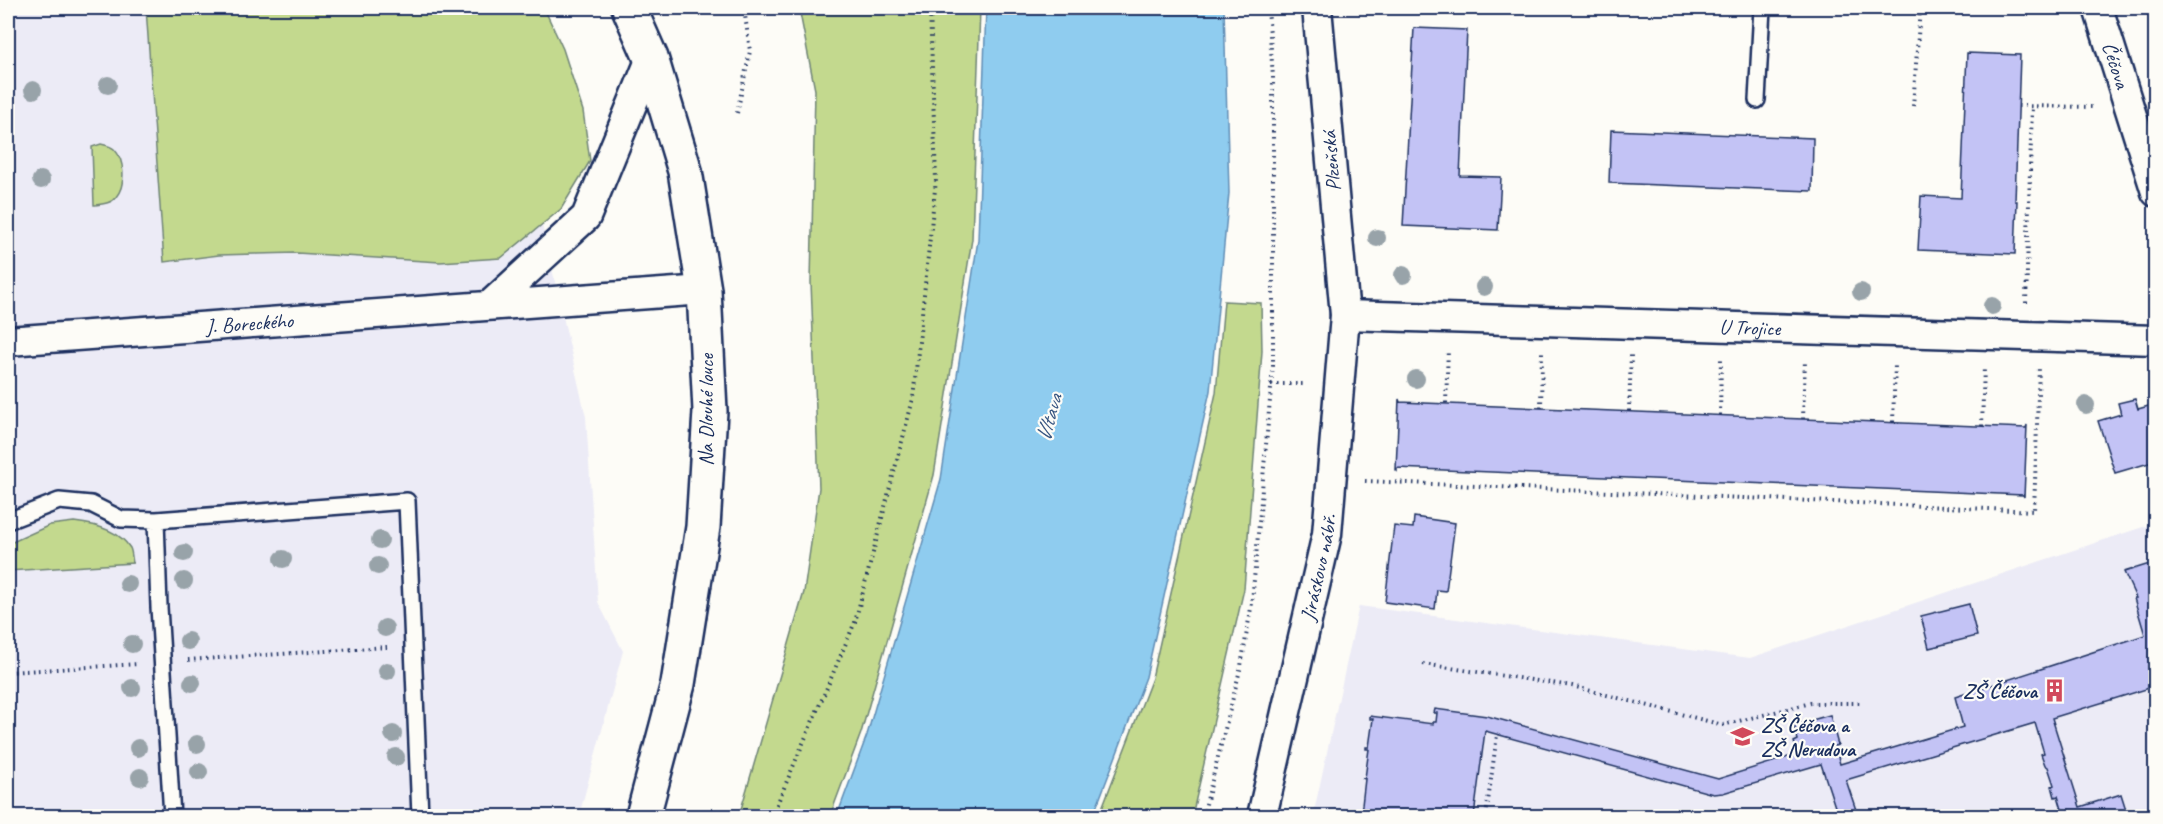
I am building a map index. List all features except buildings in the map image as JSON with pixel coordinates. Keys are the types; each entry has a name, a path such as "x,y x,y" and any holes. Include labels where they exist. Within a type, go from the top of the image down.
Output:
{"main road":[{"name":"Na Dlouhé louce","path":"629,8 651,58 685,171 704,290 710,411 703,527 678,684 643,816"}],"street":[{"name":"Plzeňská","path":"1317,8 1345,315"},
{"name":"Čéčova","path":"2098,8 2156,192"},
{"path":"490,305 586,217 651,58"},
{"name":"J. Boreckého","path":"8,341 704,290"},
{"name":"U Trojice","path":"1345,315 2156,340"},
{"name":"Jiráskovo nábř.","path":"1262,816 1327,534 1345,315"}],"lane":[{"path":"1757,100 1762,8"},
{"path":"8,521 59,501 91,504 121,519 156,520 407,501 420,816"},
{"path":"156,520 172,816"}],"path":[{"path":"737,113 750,51 744,8"},
{"path":"772,816 855,622 913,399 936,180 930,8"},
{"path":"1203,816 1241,666 1252,602 1271,384 1273,77 1268,8"},
{"path":"1913,106 1920,8"},
{"path":"2018,106 2129,107"},
{"path":"1331,479 2034,512 2032,106"},
{"path":"1446,404 1447,378"},
{"path":"1541,381 1541,408"},
{"path":"1271,384 1317,384"},
{"path":"1629,411 1630,385"},
{"path":"1720,415 1721,390"},
{"path":"1803,418 1804,393"},
{"path":"1893,422 1894,397"},
{"path":"1982,426 1983,400"},
{"path":"8,672 412,645"},
{"path":"1423,664 1572,686 1723,726 1811,703 1862,703"},
{"path":"1486,816 1497,735"}],"shaded area":[{"path":"8,8 466,8 536,199 586,417 598,602 623,651 579,816 8,816"},
{"name":"ZŠ Čéčova a ZŠ Nerudova","path":"2155,523 2155,816 1313,816 1359,606 1750,658"}],"green space":[{"path":"146,8 544,8 563,49 583,111 590,161 561,209 501,258 440,262 297,253 219,255 164,262"},
{"path":"799,8 980,8 972,239 934,475 861,733 830,816 739,816 804,592 819,488 811,282 815,90"},
{"path":"101,144 111,147 118,154 123,179 119,192 112,201 94,205 92,147"},
{"path":"1224,301 1261,303 1262,351 1244,589 1192,816 1099,816 1152,678 1216,393"},
{"path":"74,522 97,526 112,532 130,548 133,563 8,571 8,544 50,525"}],"water":[{"name":"Vltava","path":"986,8 1224,8 1229,193 1210,391 1146,677 1093,816 837,816 867,735 941,479 978,240"}],"place":[{"name":"ZŠ Čéčova","path":"2055,691"},
{"name":"ZŠ Čéčova a ZŠ Nerudova","path":"1743,737"}]}
